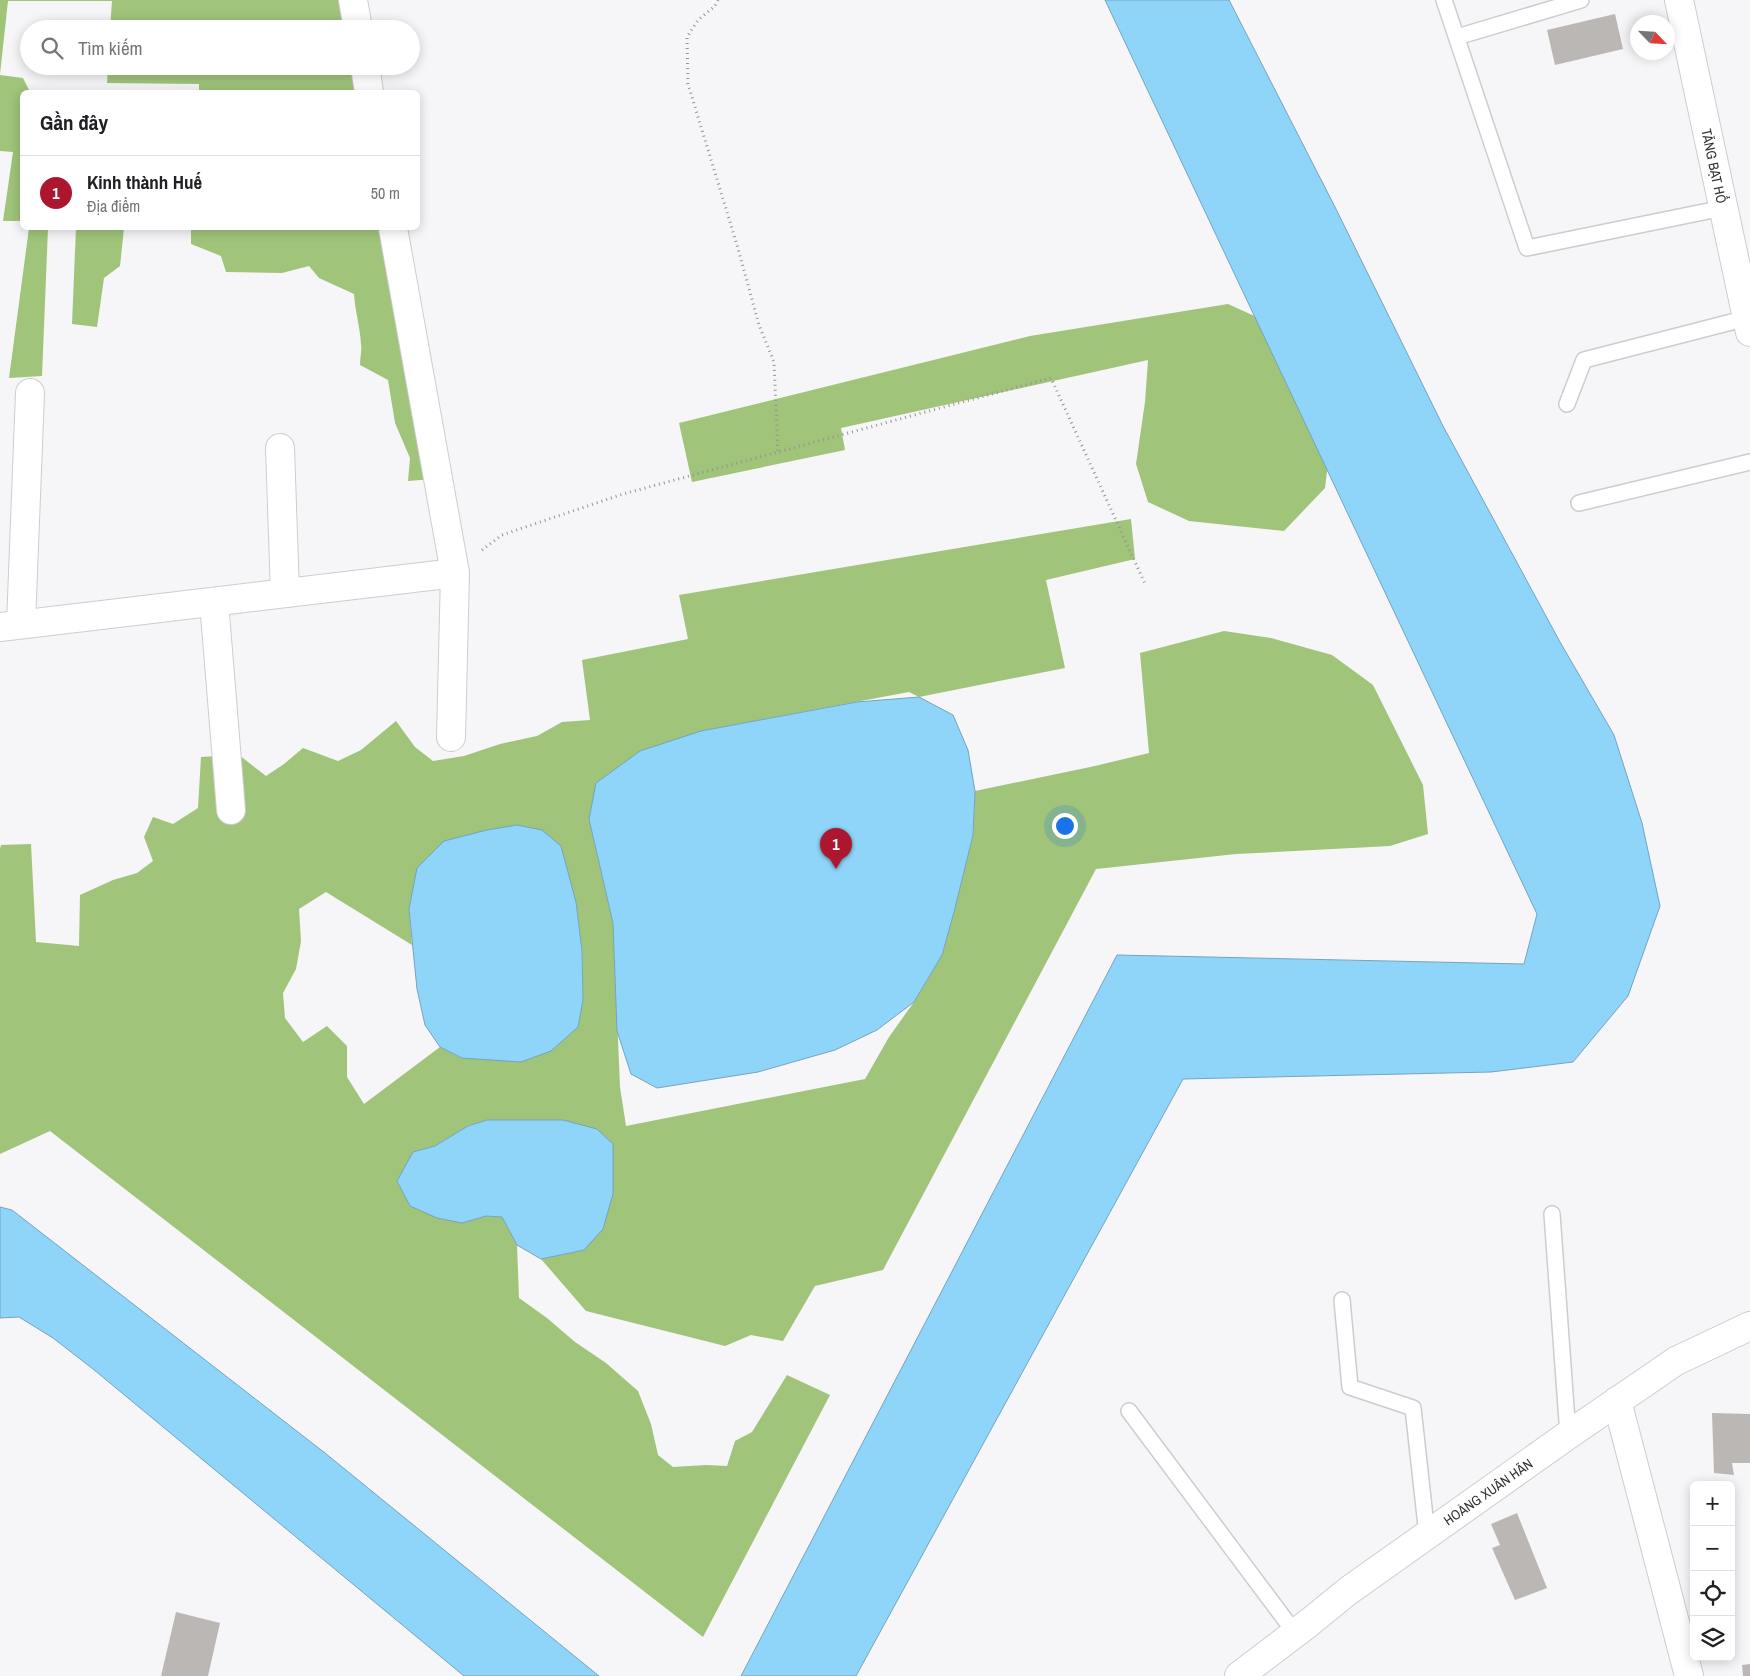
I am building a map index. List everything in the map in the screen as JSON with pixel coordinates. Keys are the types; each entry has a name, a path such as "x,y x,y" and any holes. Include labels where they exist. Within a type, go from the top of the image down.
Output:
{"street":[{"path":"353,0 356,20"},
{"name":"TĂNG BẠT HỔ","path":"1679,0 1749,325"},
{"path":"366,75 369,90"},
{"path":"393,230 454,572 451,737"},
{"path":"30,393 10,626 454,572"},
{"path":"280,448 285,593"},
{"path":"214,602 231,810"},
{"name":"HOÀNG XUÂN HÃN","path":"1239,1676 1348,1591 1617,1401 1676,1361 1750,1326"},
{"path":"1617,1401 1689,1676"}],"lane":[{"path":"1444,0 1527,248 1723,208"},
{"path":"1457,37 1581,0"},
{"path":"1567,404 1584,360 1749,325"},
{"path":"1579,503 1750,462"},
{"path":"1552,1214 1568,1435"},
{"path":"1342,1300 1350,1387 1413,1408 1427,1535"},
{"path":"1129,1411 1296,1633"}],"path":[{"path":"718,0 715,6 698,20 687,37 688,84 738,245 759,326 774,362 778,453"},
{"path":"454,572 502,535 623,494 1051,378 1146,586"}],"green space":[{"path":"0,0 343,0 346,20 111,20 112,1 8,1 0,74"},
{"path":"0,75 23,78 29,90 20,90 20,221 3,221 13,152 0,151"},
{"path":"107,75 357,75 360,90 199,90 199,84 107,83"},
{"path":"29,230 48,230 42,376 9,378"},
{"path":"76,230 124,230 120,266 104,278 97,327 72,324"},
{"path":"191,230 386,230 433,479 408,481 410,458 395,423 388,380 360,365 360,331 354,294 319,278 309,266 282,273 226,272 221,256 191,244"},
{"path":"1228,304 1285,330 1332,430 1325,488 1284,531 1189,521 1148,502 1136,464 1145,402 1148,360 841,428 845,450 692,482 679,423 1030,336"},
{"path":"1131,519 1135,559 1046,580 1065,668 919,697 909,692 701,731 589,819 613,923 620,1087 626,1126 865,1079 889,1037 914,1002 942,955 973,835 975,791 1149,753 1140,653 1224,631 1271,638 1332,655 1373,685 1423,785 1428,834 1390,846 1236,854 1096,869 883,1270 815,1286 783,1341 751,1335 725,1346 586,1311 541,1259 584,1250 563,1120 487,1120 468,1126 435,1146 413,1152 461,1223 486,1216 502,1217 517,1245 519,1298 547,1318 575,1342 606,1363 638,1391 651,1424 658,1455 673,1467 727,1466 735,1441 752,1432 787,1375 830,1395 703,1637 50,1131 0,1154 1,845 31,844 36,942 79,946 80,895 113,880 137,873 153,861 144,837 153,817 173,824 198,808 201,757 239,755 266,776 303,748 338,761 361,750 396,721 415,747 433,761 464,756 500,744 537,736 562,722 590,720 582,660 688,639 679,595","holes":["326,892 412,945 409,909 576,902 582,951 583,1000 462,1058 440,1047 364,1104 347,1077 347,1046 327,1026 303,1042 285,1018 283,993 296,969 301,941 299,909"]}],"water":[{"path":"1105,0 1229,0 1335,207 1443,426 1560,642 1614,735 1642,823 1660,906 1628,996 1573,1062 1491,1072 1183,1079 856,1676 741,1676 1117,955 1524,964 1537,914"},
{"path":"919,697 953,715 968,750 975,791 973,835 942,955 914,1002 877,1030 835,1050 758,1072 657,1088 631,1074 617,1031 613,923 589,819 596,783 640,751 701,731 857,702"},
{"path":"517,825 542,830 561,846 576,902 582,951 583,1000 578,1027 551,1051 521,1062 462,1058 440,1047 425,1025 417,989 409,909 417,868 444,841 487,830"},
{"path":"487,1120 563,1120 597,1129 613,1144 613,1194 603,1229 584,1250 541,1259 517,1245 502,1217 486,1216 462,1223 437,1218 410,1206 397,1181 413,1152 435,1146 468,1126"},
{"path":"0,1207 12,1210 325,1453 599,1676 464,1676 53,1338 19,1317 0,1318"}],"building":[{"path":"1615,14 1623,49 1555,65 1547,30"},
{"path":"1712,1413 1750,1414 1750,1463 1732,1463 1734,1475 1714,1473"},
{"path":"1517,1513 1547,1588 1515,1600 1492,1548 1500,1545 1491,1524"},
{"path":"176,1612 220,1623 208,1676 161,1676"},
{"path":"1750,1664 1750,1676 1743,1676 1742,1665"}],"place":[{"name":"Kinh thành Huế","path":"836,869"}]}
